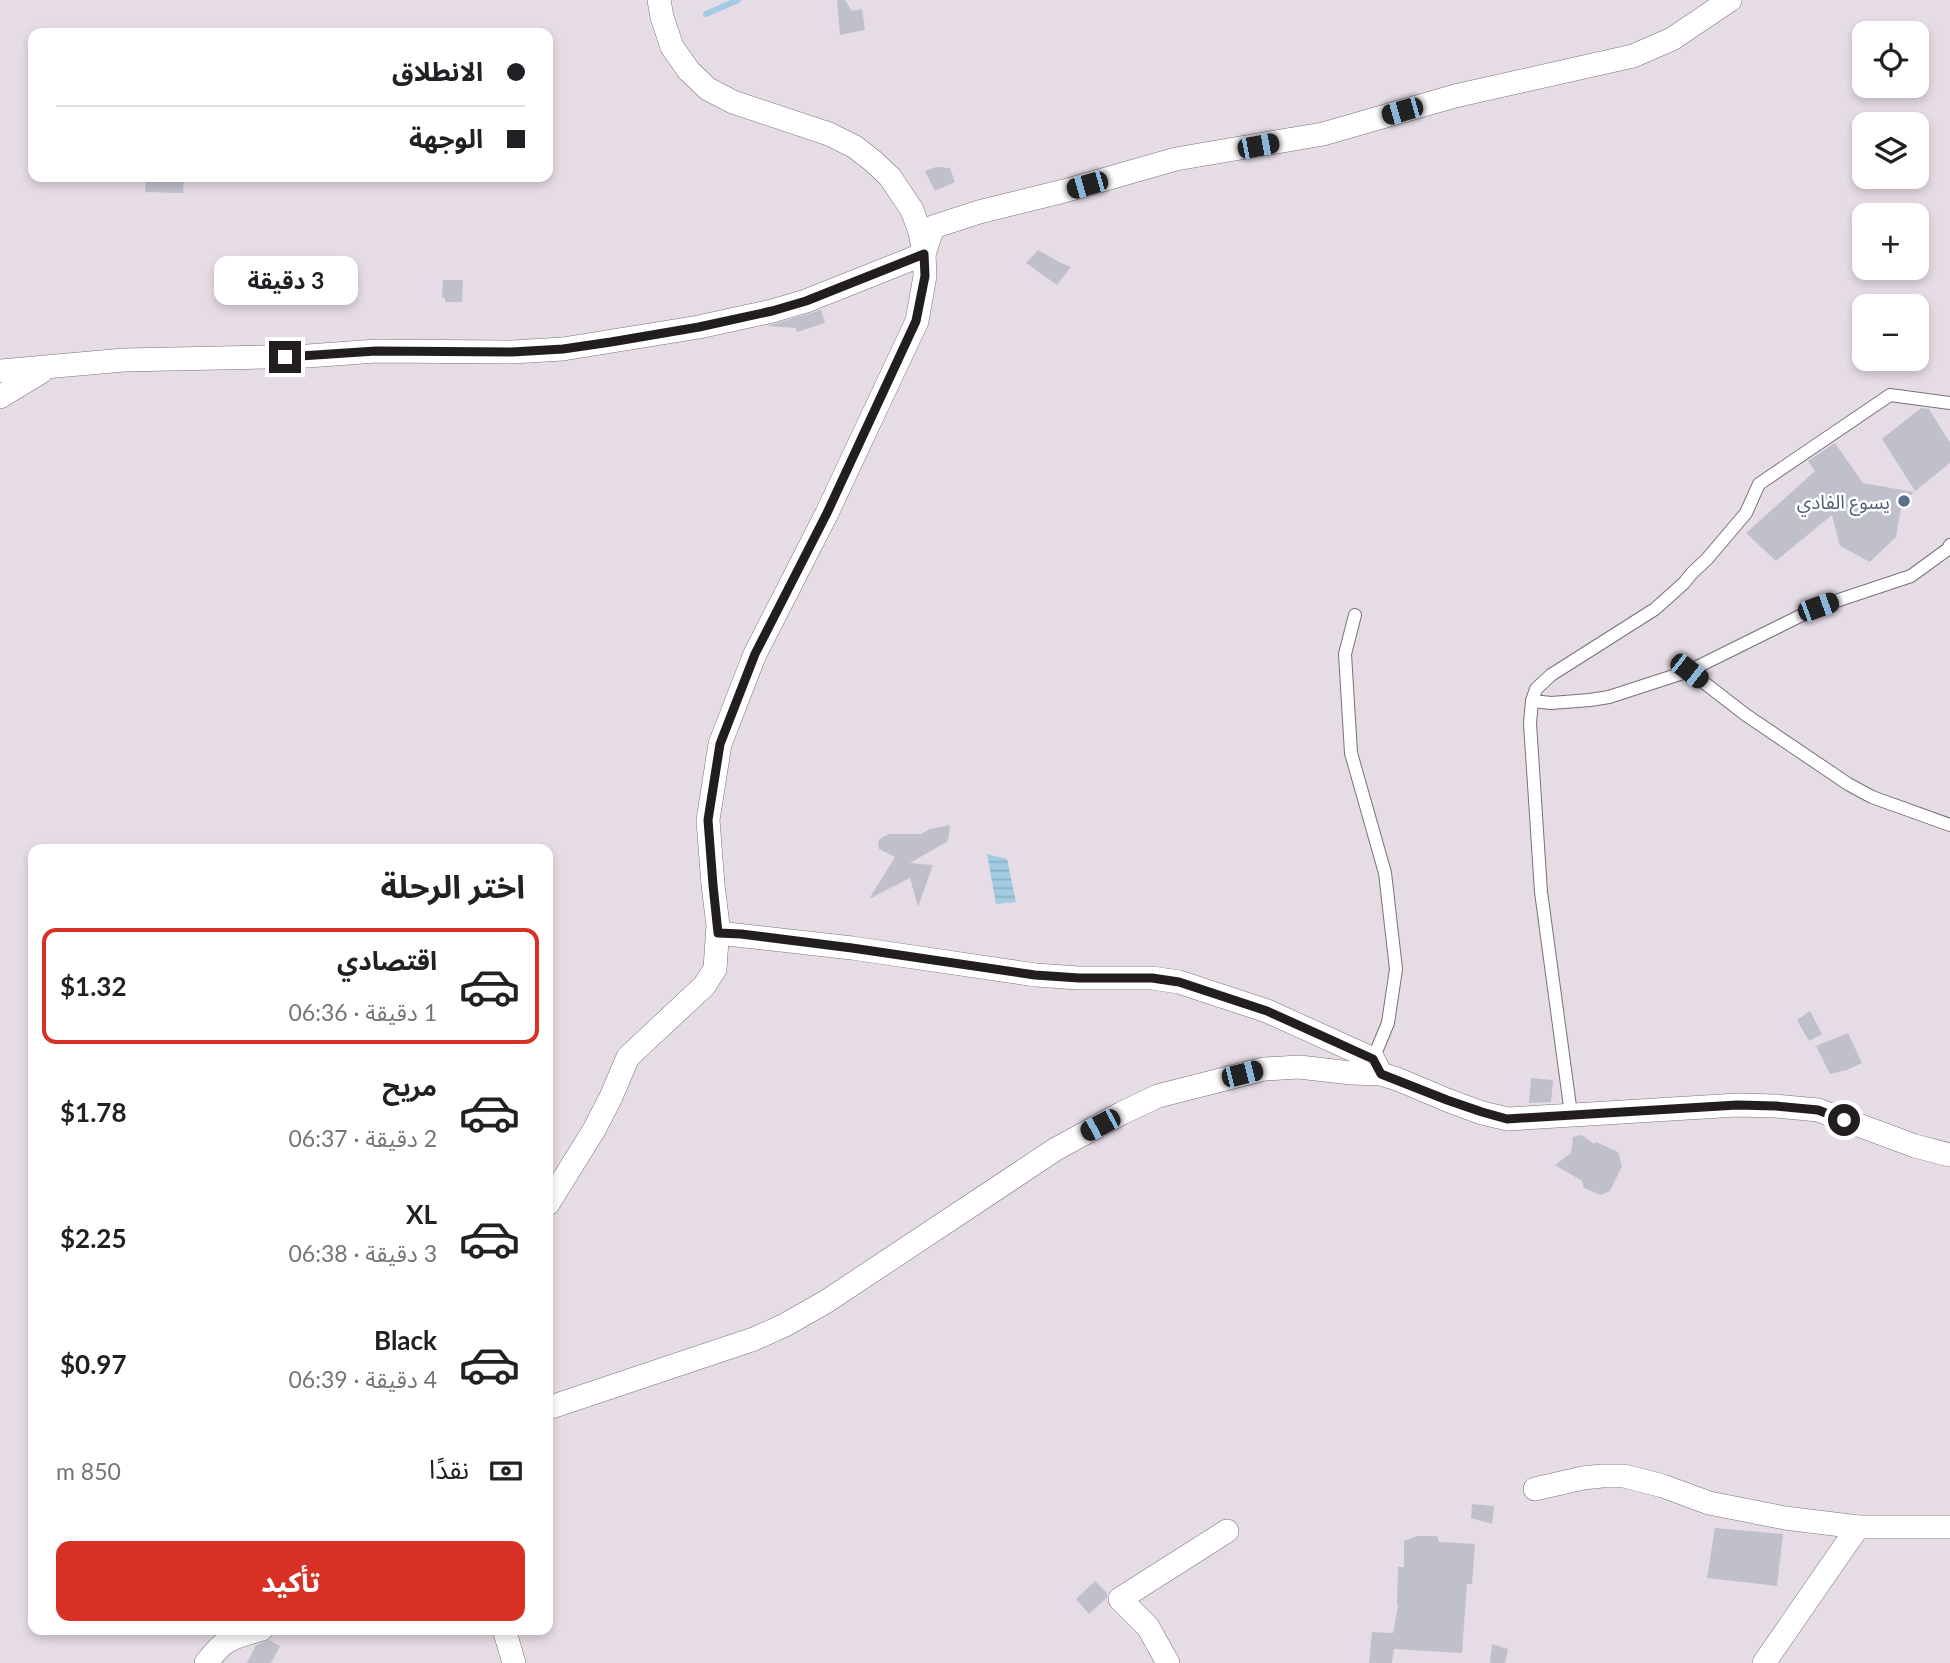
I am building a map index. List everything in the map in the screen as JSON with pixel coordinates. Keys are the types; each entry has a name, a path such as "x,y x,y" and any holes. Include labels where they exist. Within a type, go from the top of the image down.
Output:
{"street":[{"path":"553,1196 594,1130 628,1057 704,986 715,969 718,933 708,820 720,744 755,654 838,489 916,321 925,276 920,232 912,210 890,177 855,147 829,134 733,102 708,89 689,71 673,47 659,0"},
{"path":"0,372 124,360 285,357 376,351 512,352 563,349 699,327 806,301 924,254 933,227 979,212 1176,159 1322,134 1455,96 1633,57 1672,39 1730,0"},
{"path":"0,397 46,368"},
{"path":"718,933 852,948 1035,975 1152,978 1179,982 1267,1011 1447,1100 1507,1119 1737,1105 1776,1106 1818,1110 1950,1156"},
{"path":"553,1406 754,1339 785,1325 827,1301 1056,1149 1158,1096 1265,1069 1299,1068 1351,1073 1377,1067"},
{"path":"1535,1489 1583,1478 1624,1476 1663,1486 1709,1503 1785,1518 1858,1527 1950,1527"},
{"path":"1764,1663 1858,1527"},
{"path":"1168,1663 1148,1627 1120,1599 1227,1531"},
{"path":"205,1663 218,1646 228,1639 242,1635"},
{"path":"506,1635 514,1663"}],"lane":[{"path":"1571,1114 1541,892 1530,723 1536,688 1551,675 1655,609 1685,583 1746,513 1759,484 1890,395 1950,403"},
{"path":"1532,701 1551,703 1600,699 1689,671 1818,607 1912,576 1950,545"},
{"path":"1354,615 1345,654 1351,753 1385,873 1396,969 1388,1023 1377,1067"},
{"path":"1689,671 1746,715 1848,784 1872,797 1950,825"}],"water":[{"path":"987,854 1007,859 1016,902 996,904"}],"building":[{"path":"837,0 845,0 852,11 862,9 865,30 840,35"},
{"path":"936,167 950,168 955,182 935,191 925,171"},
{"path":"146,182 184,182 183,193 145,192"},
{"path":"1038,250 1071,267 1057,285 1026,263"},
{"path":"443,280 463,280 462,302 445,302 445,298 442,298"},
{"path":"821,310 825,323 797,332 796,328 767,326"},
{"path":"1921,408 1929,409 1950,443 1950,463 1915,491 1882,439"},
{"path":"1835,443 1863,483 1914,492 1902,502 1896,537 1870,562 1840,546 1832,515 1776,561 1746,533 1815,471 1808,461"},
{"path":"950,825 948,841 910,863 933,865 918,907 910,878 869,899 895,857 879,849 878,842 881,838 889,834 921,834 930,829"},
{"path":"1810,1011 1822,1034 1809,1041 1797,1020"},
{"path":"1848,1033 1862,1063 1830,1074 1816,1046"},
{"path":"1531,1078 1553,1080 1551,1102 1529,1103"},
{"path":"1582,1135 1594,1144 1596,1142 1618,1152 1622,1166 1610,1191 1601,1195 1584,1188 1582,1181 1555,1165 1571,1153 1573,1137"},
{"path":"1472,1504 1494,1506 1492,1524 1471,1518"},
{"path":"1715,1528 1783,1534 1777,1586 1707,1578"},
{"path":"1417,1536 1437,1536 1439,1542 1475,1544 1472,1584 1467,1584 1462,1653 1394,1649 1392,1663 1369,1663 1372,1632 1393,1633 1398,1606 1398,1567 1404,1567 1404,1541"},
{"path":"1095,1581 1107,1593 1107,1598 1089,1614 1076,1599"},
{"path":"269,1640 280,1646 271,1663 247,1663 256,1645"},
{"path":"1492,1644 1508,1649 1505,1663 1490,1663"}],"waterway":[{"path":"706,14 738,0"}],"place":[{"name":"يسوع الفادي","path":"1904,501"}],"route":[{"path":"285,357 376,351 512,352 563,349 611,342 772,311 806,301 924,254 925,276 916,321 827,513 755,654 720,744 708,820 718,933 852,948 1035,975 1152,978 1179,982 1267,1011 1373,1059 1381,1074 1447,1100 1507,1119 1737,1105 1818,1110 1844,1120"}]}
